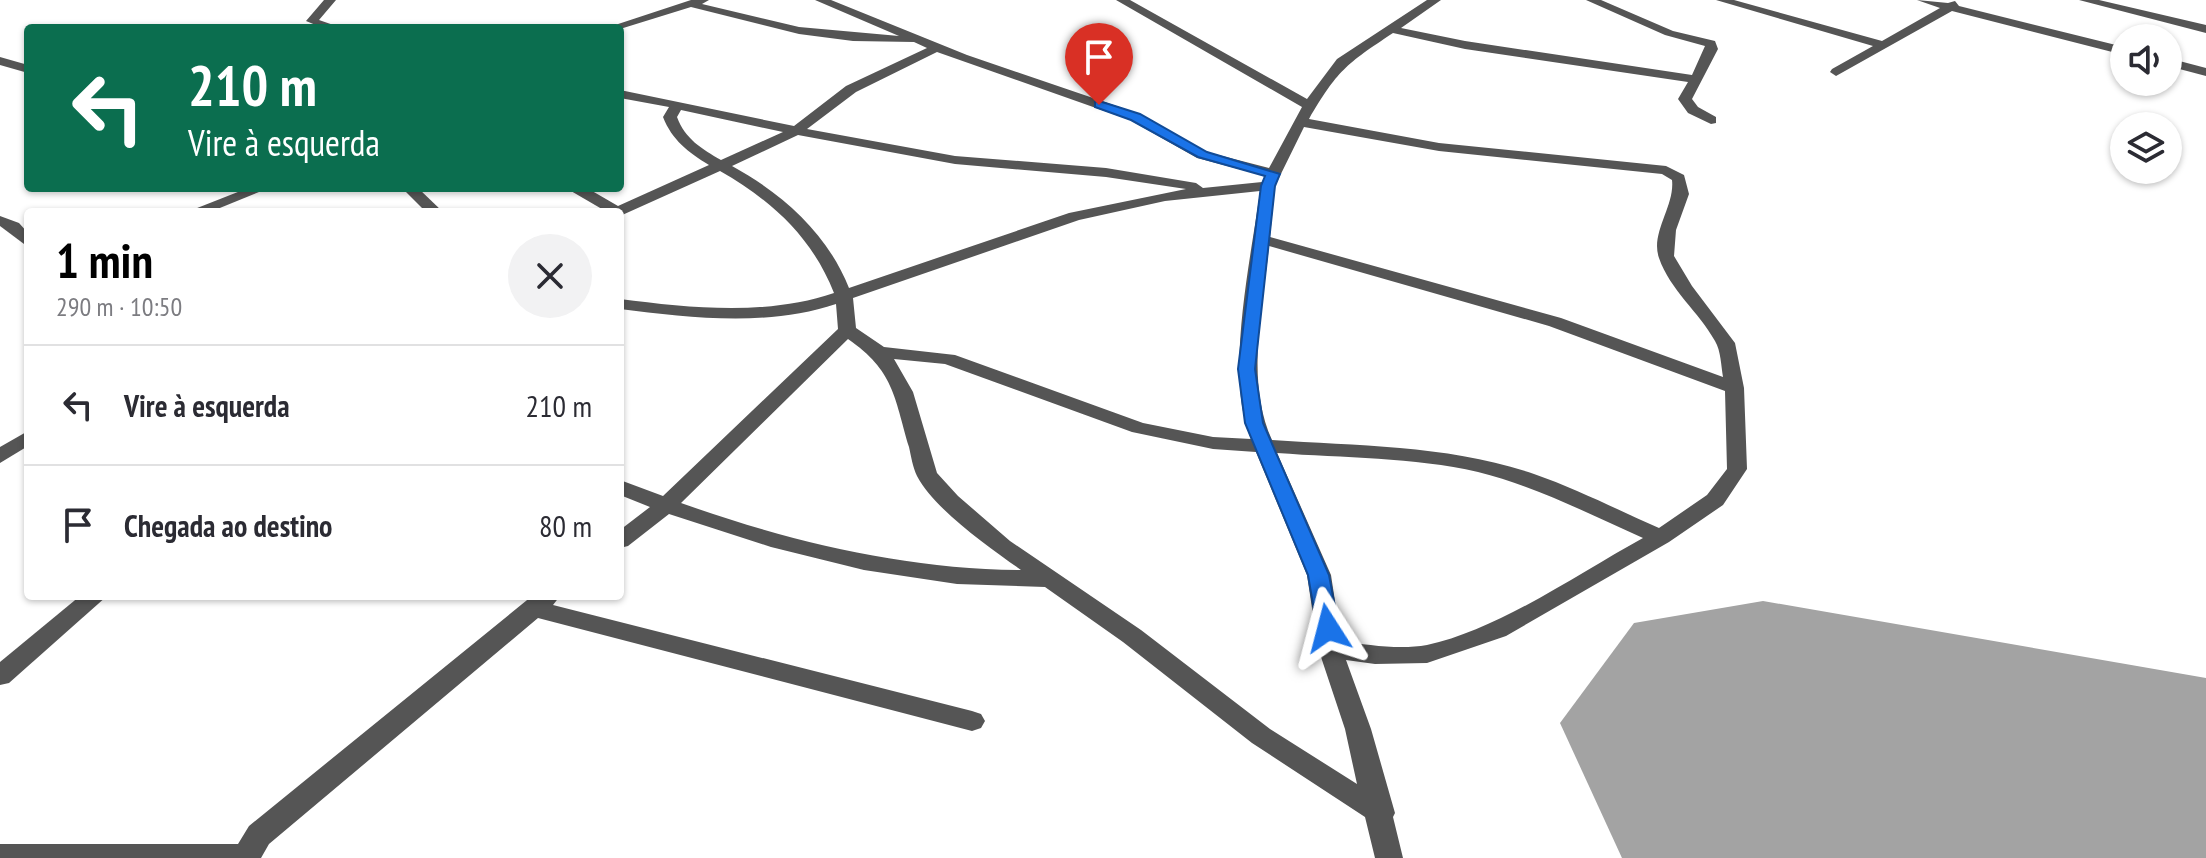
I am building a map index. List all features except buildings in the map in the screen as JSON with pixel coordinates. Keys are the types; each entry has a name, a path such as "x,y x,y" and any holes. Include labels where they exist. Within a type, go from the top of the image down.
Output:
{"street":[{"path":"322,24 312,21 330,0"},
{"path":"821,0 938,47 1135,117 1202,155 1270,180"},
{"path":"1122,0 1306,114 1439,147 1666,170 1679,178 1681,194 1668,230 1666,256 1684,287 1726,343 1734,388 1737,469 1715,500 1661,537 1497,630 1427,654 1375,655 1330,648"},
{"path":"1389,858 1381,813 1358,729 1330,648 1319,575 1254,423 1247,369 1270,180 1325,80 1341,62 1435,0"},
{"path":"1592,0 1669,33 1711,44 1712,49 1685,99 1693,110 1711,120"},
{"path":"1722,0 1884,45"},
{"path":"1923,0 2110,47"},
{"path":"1836,72 1962,0"},
{"path":"2085,0 2206,29"},
{"path":"624,24 697,2 765,26 812,35 922,40"},
{"path":"1389,29 1465,45 1694,79"},
{"path":"624,209 796,131 851,89 938,47"},
{"path":"0,61 24,68"},
{"path":"2182,66 2206,72"},
{"path":"624,95 796,131 953,159 1123,172 1208,190"},
{"path":"624,538 665,506 847,330 845,297 830,264 777,201 748,178 678,138 670,117 677,104"},
{"path":"624,304 700,313 777,312 845,297 951,256 1075,216 1270,180"},
{"path":"206,208 251,192"},
{"path":"413,192 431,208"},
{"path":"583,192 610,208"},
{"path":"0,221 13,226 24,238"},
{"path":"1261,239 1555,322 1734,388"},
{"path":"847,330 879,352 903,392 927,475 960,510 1048,579 1132,636 1261,736 1381,813"},
{"path":"879,352 948,359 1139,428 1213,443 1433,457 1480,466 1527,479 1661,537"},
{"path":"0,457 24,440"},
{"path":"624,489 665,506 856,561 946,576 1048,579"},
{"path":"0,676 90,600"},
{"path":"0,857 246,858 259,835 541,602 972,721"}],"shaded area":[{"path":"1763,601 2206,678 2206,858 1622,858 1560,723 1634,623"}],"route":[{"path":"1099,105 1135,117 1202,155 1273,174 1268,186 1247,369 1254,423 1319,575 1328,628"}]}
